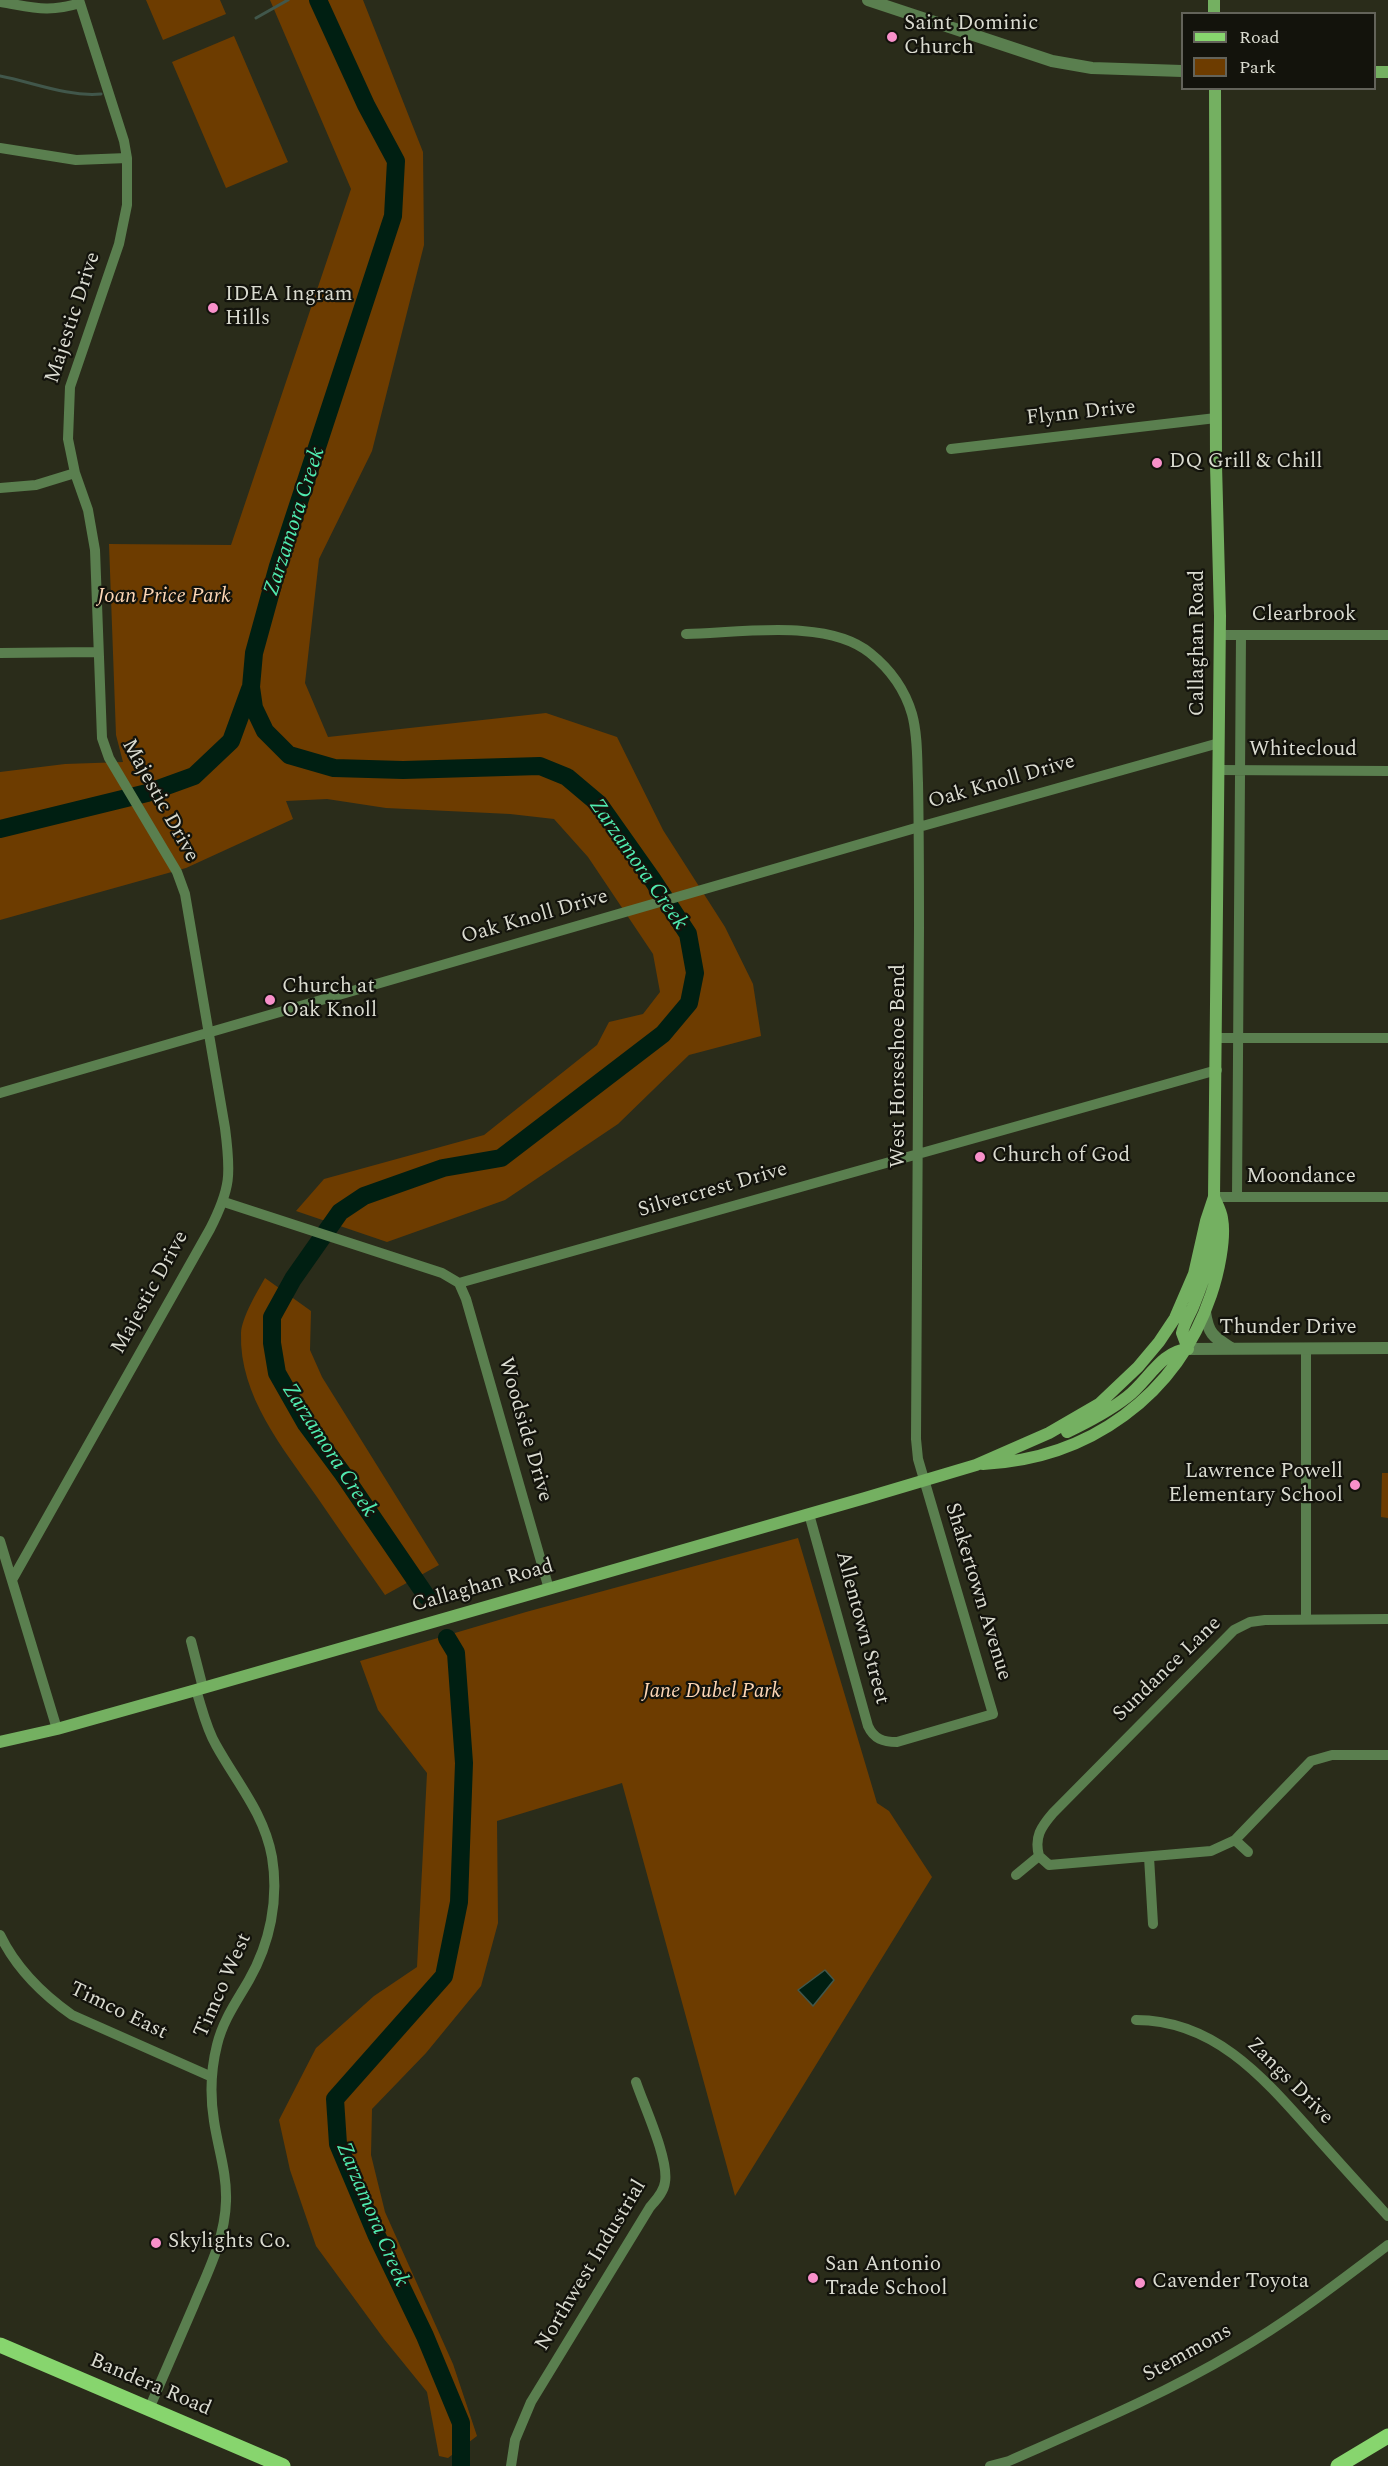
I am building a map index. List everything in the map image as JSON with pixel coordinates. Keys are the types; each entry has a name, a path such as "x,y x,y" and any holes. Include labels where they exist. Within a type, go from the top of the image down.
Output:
{"main road":[{"name":"Callaghan Road","path":"976,1465 1064,1425 1099,1404 1149,1355 1166,1334 1184,1299 1194,1274 1213,1202 1217,1070 1220,635 1216,418 1215,90"},
{"name":"Callaghan Road","path":"0,1742 57,1729 200,1689 976,1465 1018,1460 1066,1446 1103,1430 1151,1393 1188,1349 1214,1287 1221,1245 1222,1219 1213,1202"},
{"path":"1005,1451 1040,1444 1098,1417 1143,1383 1171,1352 1188,1349 1182,1333 1198,1293 1208,1258 1214,1221 1213,1202"},
{"name":"Bandera Road","path":"0,2345 283,2466"},
{"path":"1338,2466 1388,2436"}],"street":[{"path":"868,0 1052,61 1092,68 1181,71"},
{"path":"0,2 46,10 61,9 80,1"},
{"name":"Majestic Drive","path":"12,1580 224,1202 229,1167 185,894 177,872 117,771 102,738 92,530 75,473 68,439 70,387 124,225 128,185 124,141 80,1"},
{"path":"0,148 76,160 127,158"},
{"name":"Flynn Drive","path":"951,449 1216,418"},
{"path":"0,488 36,485 75,473"},
{"name":"West Horseshoe Bend","path":"686,634 804,630 843,637 870,652 898,682 912,715 916,735 919,827 916,1439 918,1459 924,1480"},
{"name":"Clearbrook","path":"1220,635 1388,635"},
{"name":"Callaghan Road","path":"1237,1197 1241,635"},
{"path":"0,653 98,652"},
{"name":"Oak Knoll Drive","path":"0,1093 919,827 1219,743"},
{"name":"Whitecloud","path":"1219,770 1388,771"},
{"path":"1216,1038 1388,1038"},
{"name":"Silvercrest Drive","path":"459,1283 1217,1070"},
{"name":"Moondance","path":"1213,1202 1237,1197 1388,1197"},
{"path":"224,1202 442,1273 459,1283"},
{"name":"Woodside Drive","path":"459,1283 466,1299 549,1589"},
{"path":"1205,1312 1207,1327 1212,1334 1232,1348"},
{"name":"Thunder Drive","path":"1188,1349 1388,1348"},
{"path":"1306,1349 1306,1619"},
{"name":"Shakertown Avenue","path":"887,1742 897,1742 993,1714 924,1480"},
{"name":"Allentown Street","path":"809,1514 868,1726 873,1735 887,1742"},
{"path":"0,1541 57,1729"},
{"name":"Sundance Lane","path":"1039,1856 1036,1839 1039,1831 1053,1813 1234,1630 1250,1622 1388,1619"},
{"name":"Timco West","path":"149,2409 211,2265 222,2233 226,2184 214,2122 212,2077 217,2044 222,2027 258,1962 267,1938 274,1900 272,1859 262,1822 246,1791 210,1734 191,1641"},
{"path":"1016,1875 1039,1856 1049,1866 1202,1853 1235,1840 1311,1761 1332,1755 1388,1755"},
{"path":"1235,1840 1248,1852"},
{"path":"1149,1857 1154,1924"},
{"name":"Timco East","path":"0,1935 12,1958 26,1976 55,2003 72,2015 212,2077"},
{"name":"Zangs Drive","path":"1136,2020 1154,2020 1192,2031 1212,2039 1240,2058 1270,2085 1388,2216"},
{"name":"Northwest Industrial","path":"512,2466 515,2440 531,2402 665,2183 664,2163 636,2082"},
{"name":"Stemmons","path":"990,2466 1010,2463 1128,2409 1227,2357 1327,2291 1388,2245"}],"green space":[{"path":"146,0 220,0 226,14 163,40"},
{"name":"Joan Price Park","path":"270,0 363,0 423,152 424,245 372,451 319,559 305,683 328,737 546,713 617,737 663,830 725,927 753,984 761,1036 689,1055 618,1124 505,1200 387,1242 296,1211 324,1179 484,1135 597,1045 609,1022 643,1014 660,992 653,954 588,857 554,819 510,814 386,808 327,799 286,801 293,819 186,868 0,920 0,772 65,764 123,762 116,735 109,544 231,545 351,189"},
{"path":"234,36 288,162 226,188 172,62"},
{"path":"265,1278 311,1311 310,1350 322,1377 439,1565 385,1595 277,1440 255,1400 242,1356 241,1333 247,1312"},
{"path":"1382,1473 1388,1473 1388,1518 1381,1517"},
{"name":"Jane Dubel Park","path":"798,1538 877,1803 889,1811 932,1877 735,2196 622,1783 497,1821 498,1923 481,1986 426,2053 372,2109 371,2155 385,2212 453,2364 477,2436 448,2458 439,2456 427,2392 384,2339 316,2246 290,2170 279,2120 316,2048 374,1996 417,1967 427,1773 378,1710 360,1661 526,1612"}],"shaded area":[{"path":"825,1970 834,1980 813,2006 798,1990"}],"waterway":[{"path":"256,18 288,0"},
{"name":"Zarzamora Creek","path":"318,0 366,105 396,161 393,216 278,566 254,653 251,687 254,708 265,731 289,755 334,768 403,770 540,766 567,777 599,804 688,934 695,973 689,1003 663,1034 501,1158 443,1168 364,1196 340,1212 293,1279 272,1317 272,1343 277,1373 306,1424 427,1597"},
{"path":"0,76 63,91 101,94"},
{"path":"0,829 147,793 194,776 231,741 250,689"},
{"name":"Zarzamora Creek","path":"447,1638 456,1653 464,1763 459,1902 444,1976 335,2099 338,2144 376,2234 425,2336 461,2423 461,2466"}],"place":[{"name":"Saint Dominic Church","path":"892,37"},
{"name":"IDEA Ingram Hills","path":"213,308"},
{"name":"DQ Grill & Chill","path":"1157,463"},
{"name":"Church at Oak Knoll","path":"270,1000"},
{"name":"Church of God","path":"980,1157"},
{"name":"Lawrence Powell Elementary School","path":"1355,1485"},
{"name":"Skylights Co.","path":"156,2243"},
{"name":"San Antonio Trade School","path":"813,2278"},
{"name":"Cavender Toyota","path":"1140,2283"}]}
